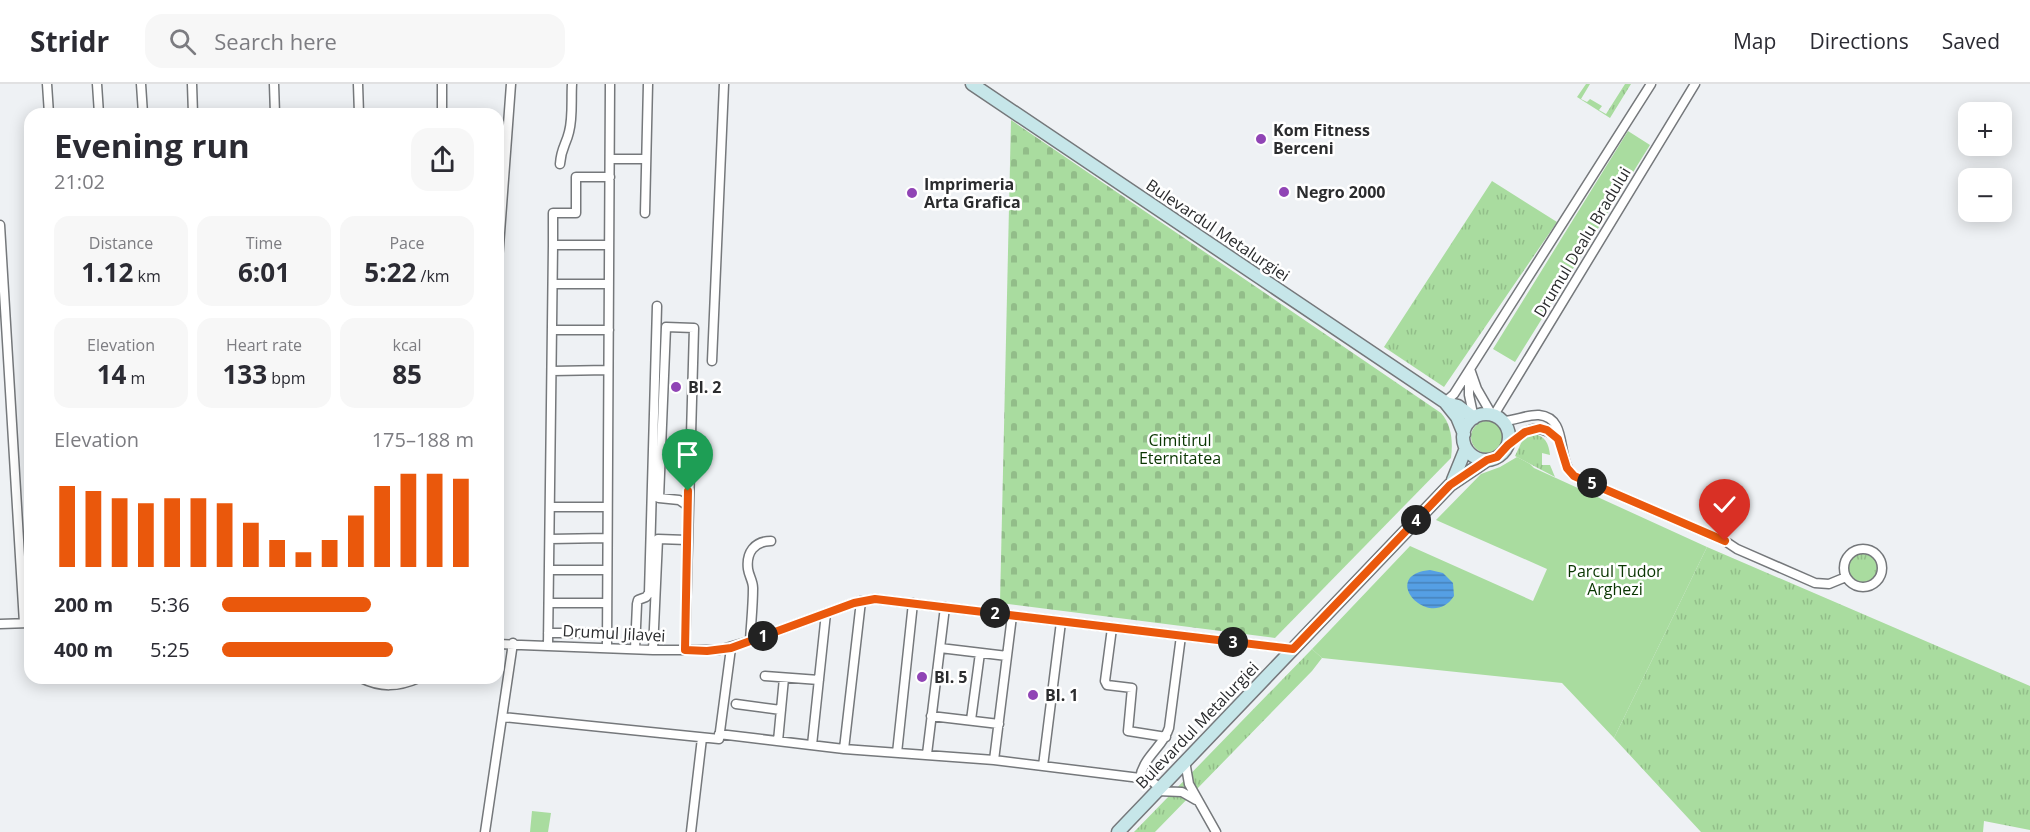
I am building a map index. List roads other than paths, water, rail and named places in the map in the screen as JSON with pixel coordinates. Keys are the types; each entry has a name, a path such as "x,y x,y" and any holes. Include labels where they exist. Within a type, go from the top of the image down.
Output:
{"main road":[{"name":"Bulevardul Metalurgiei","path":"972,84 1449,398 1474,418"},
{"name":"Bulevardul Metalurgiei","path":"1449,398 1464,434"},
{"path":"1481,415 1496,417 1509,432 1508,445 1497,457 1487,460 1475,457 1466,448 1464,434 1467,424 1481,415"},
{"name":"Bulevardul Metalurgiei","path":"1450,485 1466,448"},
{"name":"Bulevardul Metalurgiei","path":"1118,832 1450,485 1487,460"}],"street":[{"path":"47,84 49,108"},
{"path":"97,84 99,108"},
{"path":"141,84 143,108"},
{"path":"192,84 194,108"},
{"path":"274,84 275,108"},
{"path":"358,84 359,108"},
{"path":"442,84 442,108"},
{"path":"504,179 511,84"},
{"path":"560,164 562,146 567,139 571,122 572,84"},
{"path":"607,648 610,84"},
{"path":"645,213 648,84"},
{"path":"712,361 724,84"},
{"path":"1449,398 1470,369 1651,84"},
{"name":"Drumul Dealu Bradului","path":"1496,417 1695,84"},
{"path":"610,159 646,159"},
{"path":"548,645 553,213 576,213 576,177 610,177"},
{"path":"0,225 24,579"},
{"path":"553,245 609,245"},
{"path":"553,284 609,284"},
{"path":"635,649 638,600 649,593 657,306"},
{"path":"685,650 694,328 666,327 659,498 679,500 688,506"},
{"path":"552,330 609,330"},
{"path":"1470,369 1477,389 1496,417 1520,419 1538,415 1556,424 1567,468 1574,476 1725,541 1737,549 1815,583 1829,584 1846,577"},
{"path":"1470,369 1469,395 1474,418"},
{"path":"552,370 608,370"},
{"path":"1508,445 1525,432 1536,428 1547,430 1560,441"},
{"path":"550,507 608,507"},
{"path":"550,538 607,538"},
{"path":"653,650 658,539 687,540"},
{"path":"750,641 754,584 748,568 748,558 756,544 771,541"},
{"path":"1856,550 1867,550 1880,560 1880,576 1873,584 1858,586 1846,577 1845,561 1856,550"},
{"path":"549,570 607,570"},
{"name":"Drumul Jilavei","path":"504,644 707,651 731,648 861,601 875,599 1293,649"},
{"path":"844,749 861,601"},
{"path":"549,603 607,603"},
{"path":"897,753 913,603"},
{"path":"927,754 945,607"},
{"path":"812,745 826,613"},
{"path":"994,760 1012,616"},
{"path":"1043,766 1061,621"},
{"path":"0,624 24,623"},
{"path":"1112,628 1105,681 1107,685 1132,688 1128,731 1166,736"},
{"path":"548,633 607,633"},
{"path":"1140,778 1144,764 1166,736 1171,721 1181,636"},
{"path":"485,832 513,643"},
{"path":"503,717 719,739 731,648"},
{"path":"940,648 1007,656"},
{"path":"971,720 980,652"},
{"path":"765,676 819,680"},
{"path":"778,741 784,678"},
{"path":"379,684 396,686 402,684"},
{"path":"736,704 781,710"},
{"path":"931,716 999,724"},
{"path":"719,734 844,749 994,760 1149,779 1159,790 1182,792 1198,802"},
{"path":"691,832 702,738"},
{"path":"1185,761 1188,780 1216,832"}],"water":[{"path":"1430,570 1443,573 1453,583 1454,596 1444,606 1433,608 1422,605 1413,599 1408,590 1408,581 1415,574"}],"place":[{"name":"Kom Fitness Berceni","path":"1261,139"},
{"name":"Negro 2000","path":"1284,192"},
{"name":"Imprimeria Arta Grafica","path":"912,193"},
{"name":"Bl. 2","path":"676,387"},
{"name":"Bl. 5","path":"922,677"},
{"name":"Bl. 1","path":"1033,695"}],"park label":[{"name":"Cimitirul Eternitatea","path":"1180,449"},
{"name":"Parcul Tudor Arghezi","path":"1615,580"}]}
